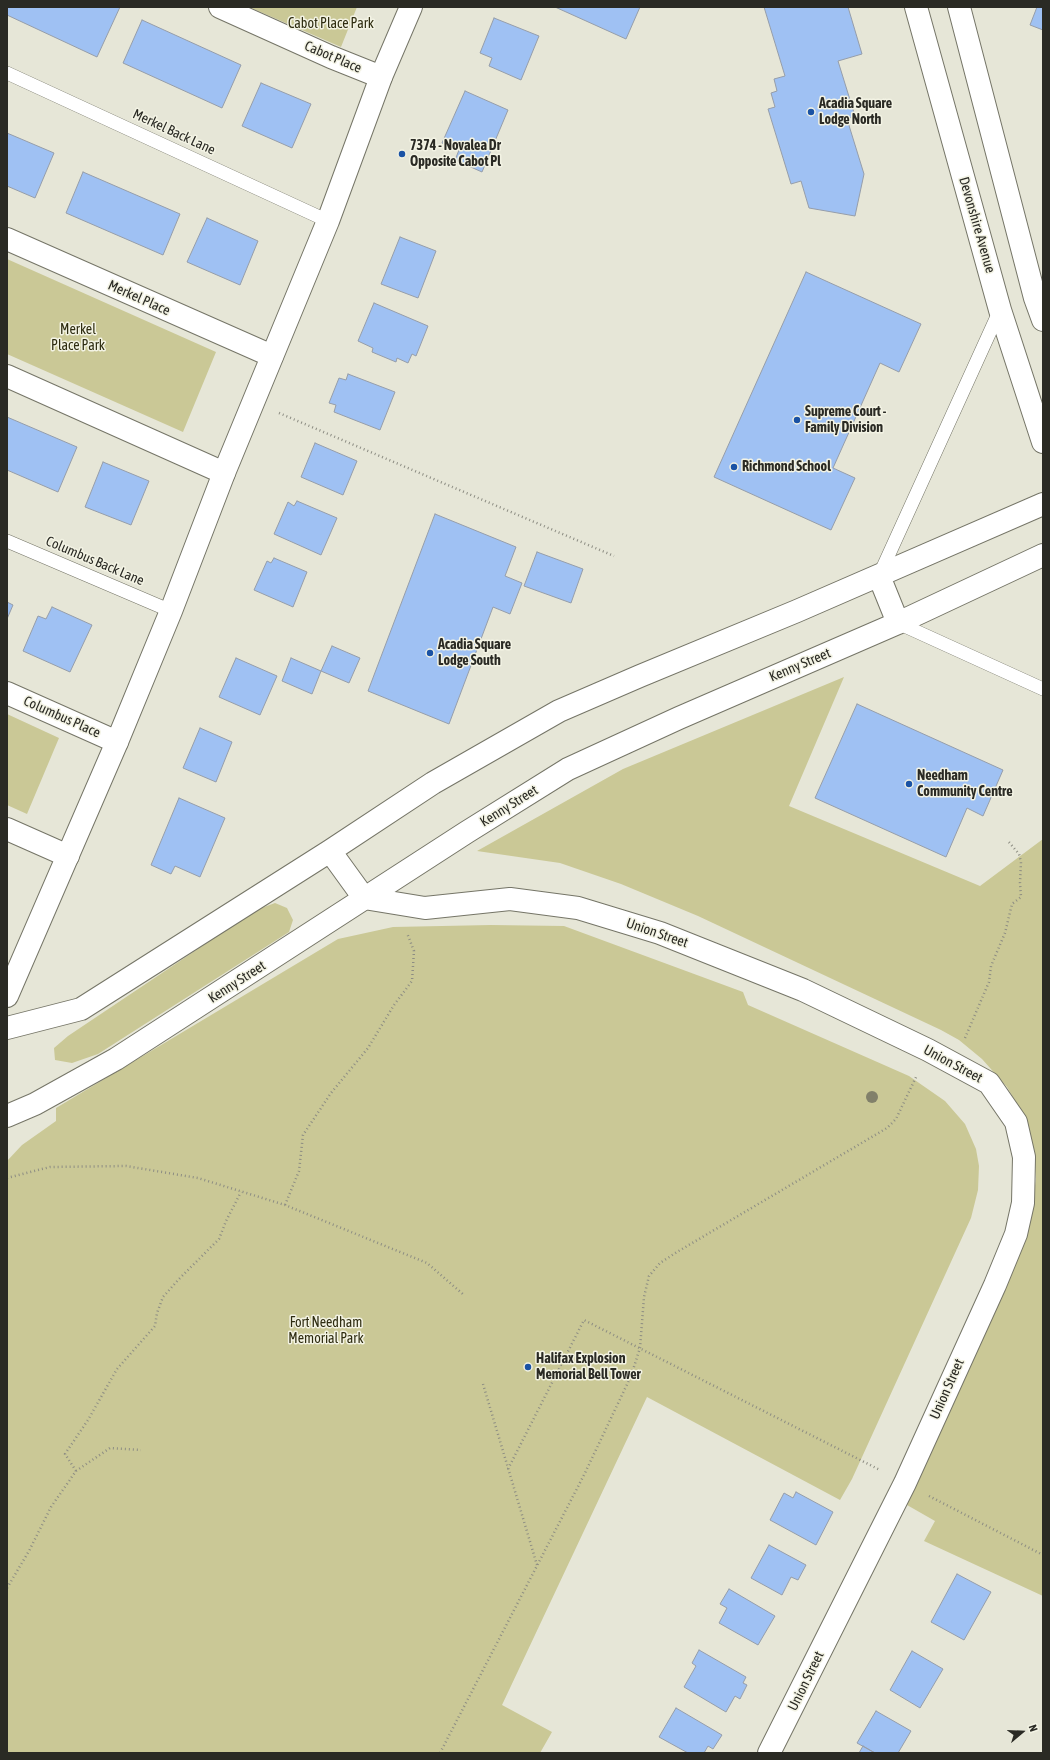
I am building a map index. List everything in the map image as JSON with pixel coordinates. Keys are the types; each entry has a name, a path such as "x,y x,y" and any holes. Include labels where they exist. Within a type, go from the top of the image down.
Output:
{"street":[{"name":"Cabot Place","path":"220,7 331,57 381,77"},
{"path":"10,984 68,856 171,611 224,473 328,221 381,77 411,7"},
{"name":"Devonshire Avenue","path":"916,7 1000,310 1043,442"},
{"path":"959,7 1035,298 1043,320"},
{"name":"Merkel Place","path":"7,239 272,356"},
{"path":"7,376 224,473"},
{"path":"7,1028 81,1009 330,851 433,782 559,711 880,576 1043,504"},
{"name":"Kenny Street","path":"7,1116 35,1104 116,1059 364,898 568,770 678,718 898,623 1043,555"},
{"path":"880,576 898,623"},
{"name":"Columbus Place","path":"7,693 117,742"},
{"path":"7,829 68,856"},
{"path":"330,851 364,898"},
{"name":"Union Street","path":"364,898 424,908 510,899 578,908 660,933 781,982 928,1050 989,1083 1016,1122 1024,1157 1023,1203 1016,1234 995,1285 905,1483 769,1753"}],"lane":[{"name":"Merkel Back Lane","path":"7,73 328,221"},
{"path":"880,576 1000,310"},
{"name":"Columbus Back Lane","path":"7,541 171,611"},
{"path":"898,623 1043,689"}],"path":[{"path":"253,402 614,556"},
{"path":"954,1064 989,982 991,966 1005,933 1012,904 1021,897 1021,862 1019,854 1008,841"},
{"path":"285,1205 299,1171 303,1135 331,1093 368,1048 394,1005 412,981 414,951 404,927"},
{"path":"440,1753 584,1476 632,1376 640,1348 644,1297 649,1276 660,1263 887,1128 896,1119 904,1104 928,1050"},
{"path":"7,1178 50,1167 126,1166 198,1178 285,1205 427,1263 464,1295"},
{"path":"76,1471 65,1454 88,1420 117,1369 155,1326 157,1313 163,1297 219,1239 226,1221 241,1192"},
{"path":"508,1469 584,1320 1043,1555"},
{"path":"483,1384 537,1566"},
{"path":"7,1588 29,1551 51,1507 76,1471 110,1448 141,1450"}],"green space":[{"name":"Cabot Place Park","path":"249,7 357,7 341,47"},
{"name":"Merkel Place Park","path":"7,259 216,352 183,432 7,354"},
{"path":"844,677 789,806 980,886 1043,839 1043,1596 924,1541 935,1521 907,1505 1031,1213 1036,1179 1034,1149 1026,1120 1007,1087 982,1059 959,1040 941,1030 698,916 621,884 560,863 477,851 623,769"},
{"path":"7,714 59,738 27,814 7,805"},
{"path":"275,903 287,908 293,920 289,932 98,1054 72,1063 55,1060 54,1048 68,1036 256,910"},
{"name":"Fort Needham Memorial Park","path":"491,925 564,926 743,992 748,1005 909,1076 945,1101 965,1124 976,1149 979,1166 978,1190 971,1218 852,1479 840,1500 647,1397 502,1705 552,1732 540,1753 7,1753 7,1161 22,1145 56,1121 56,1108 338,939 393,927"}],"building":[{"path":"7,7 120,7 97,57 7,15"},
{"path":"555,7 640,7 626,39"},
{"name":"Acadia Square Lodge North","path":"764,7 848,7 862,54 838,61 855,116 847,119 864,174 855,216 809,208 801,181 791,184 768,109 775,107 771,93 777,91 774,79 785,76"},
{"path":"1037,7 1043,7 1043,30 1030,25"},
{"path":"494,18 539,36 521,80 489,66 492,58 480,53"},
{"path":"142,20 241,65 222,108 123,63"},
{"path":"261,83 311,104 292,148 242,126"},
{"path":"465,91 508,110 482,172 455,160 459,150 442,143"},
{"path":"7,133 54,153 35,198 7,186"},
{"path":"83,172 180,214 163,255 66,213"},
{"path":"207,218 258,241 240,285 187,262"},
{"path":"400,237 436,251 418,298 381,284"},
{"name":"Supreme Court - Family Division","path":"806,272 921,324 899,372 880,363 833,468 855,478 831,530 714,477"},
{"path":"374,303 428,326 416,356 412,354 408,363 397,358 396,362 372,352 373,348 358,341"},
{"path":"348,374 395,392 380,430 334,412 336,405 329,403 339,378 346,380"},
{"path":"7,417 77,447 58,492 7,470"},
{"path":"315,443 357,461 343,495 301,477"},
{"path":"103,462 149,481 131,525 85,507"},
{"path":"297,501 337,518 321,555 274,534 288,502 294,506"},
{"name":"Acadia Square Lodge South","path":"435,514 516,547 505,576 522,583 510,614 493,607 449,724 368,691"},
{"path":"537,552 583,569 571,603 524,586"},
{"path":"274,558 307,572 293,607 254,590 267,561 271,563"},
{"path":"7,602 13,605 7,619"},
{"path":"52,607 92,625 70,672 23,651 38,616 46,619"},
{"path":"332,646 360,658 349,683 321,671"},
{"path":"236,658 277,676 260,715 219,697"},
{"path":"291,658 321,671 312,694 282,681"},
{"name":"Needham Community Centre","path":"857,704 1003,770 983,816 967,808 946,857 815,798"},
{"path":"200,728 232,742 216,782 183,768"},
{"path":"179,798 225,818 200,877 175,866 171,874 151,865"},
{"path":"796,1492 833,1512 816,1545 770,1520 784,1493 793,1498"},
{"path":"769,1545 806,1565 798,1580 791,1577 782,1595 751,1578"},
{"path":"957,1574 991,1592 964,1640 931,1622"},
{"path":"729,1589 775,1616 758,1645 719,1623 727,1608 720,1604"},
{"path":"699,1650 746,1677 743,1683 747,1685 740,1699 735,1696 726,1712 684,1687 696,1666 692,1663"},
{"path":"912,1651 943,1669 920,1708 890,1690"},
{"path":"676,1708 722,1735 713,1749 708,1746 704,1753 688,1753 659,1737"},
{"path":"876,1711 911,1731 898,1753 875,1753 857,1743"},
{"path":"863,1746 875,1753 859,1753"}],"place":[{"name":"Acadia Square Lodge North","path":"811,112"},
{"name":"7374 - Novalea Dr Opposite Cabot Pl","path":"402,154"},
{"name":"Supreme Court - Family Division","path":"797,420"},
{"name":"Richmond School","path":"734,467"},
{"name":"Acadia Square Lodge South","path":"430,653"},
{"name":"Needham Community Centre","path":"909,784"},
{"name":"Halifax Explosion Memorial Bell Tower","path":"528,1367"}]}
